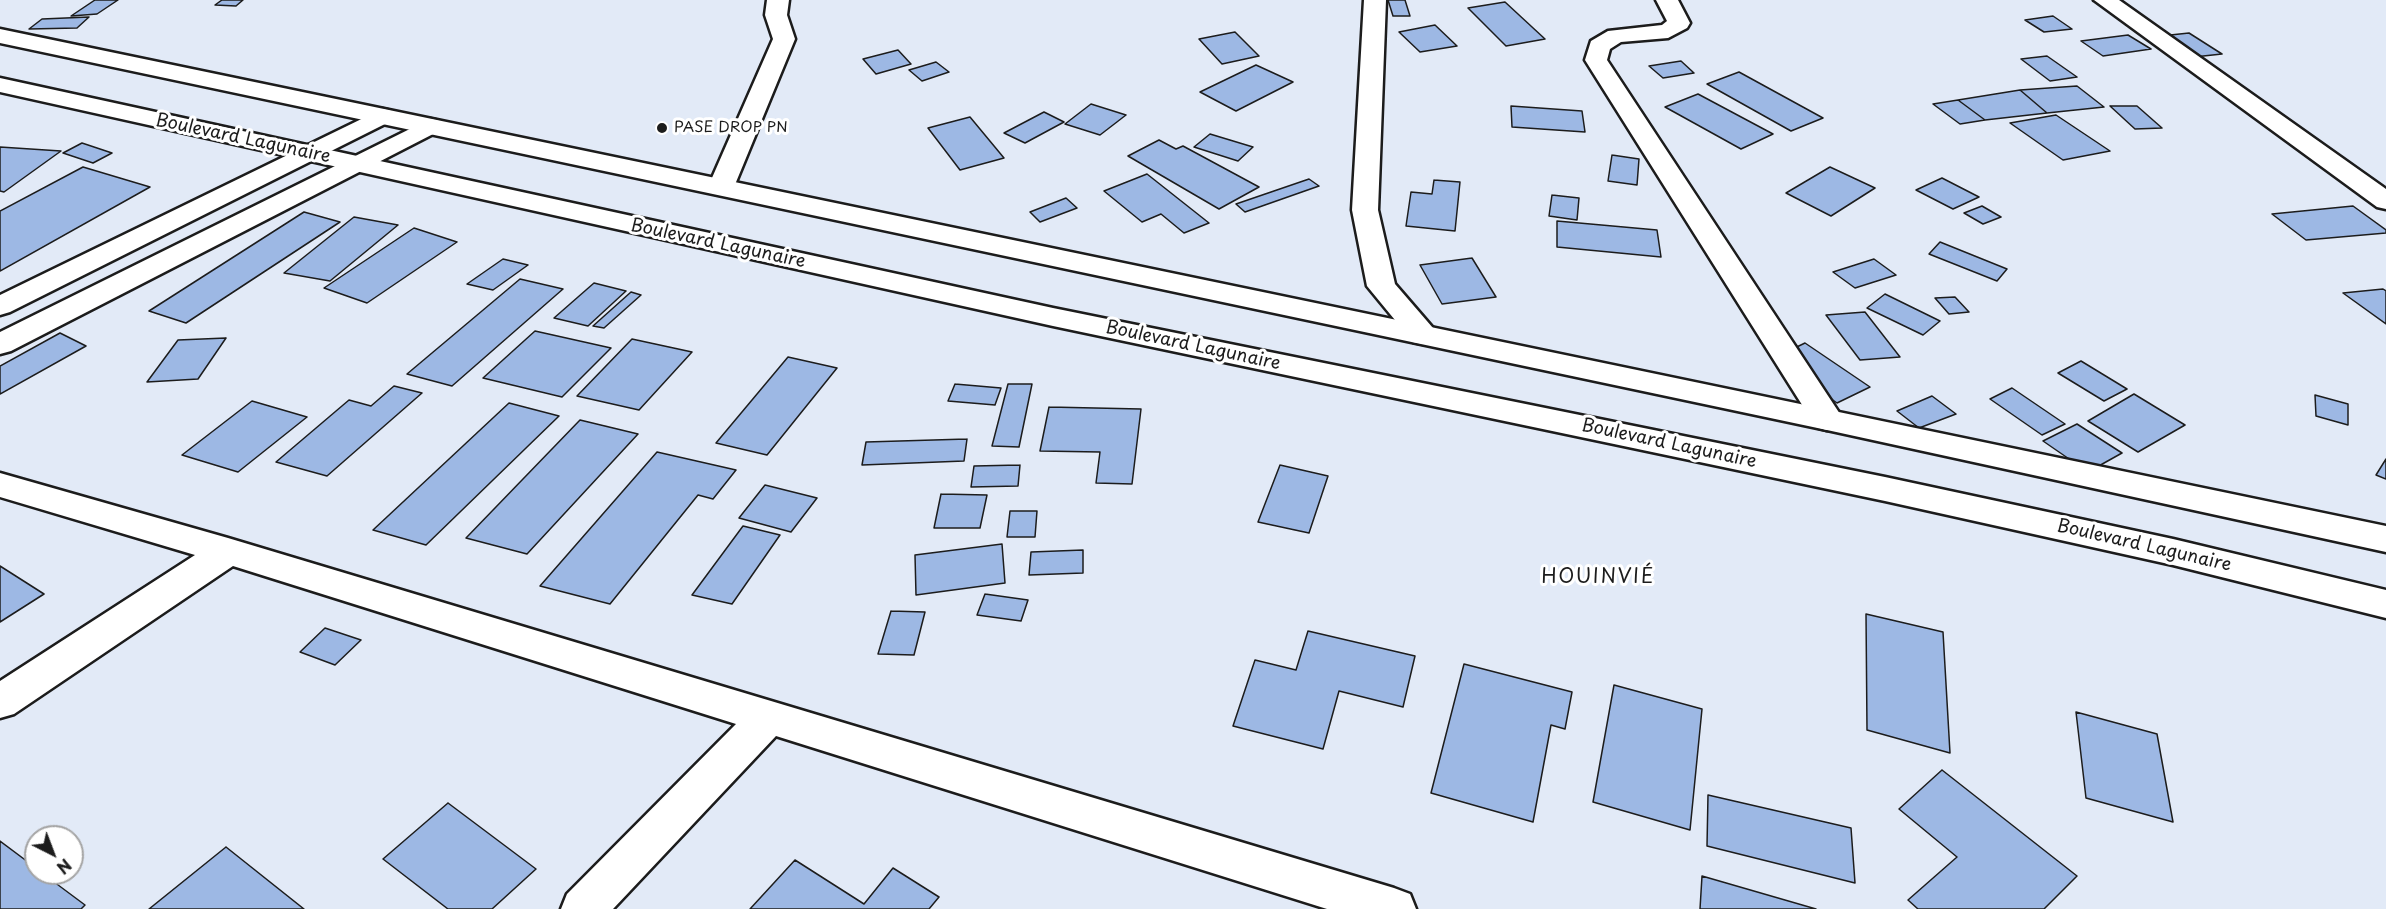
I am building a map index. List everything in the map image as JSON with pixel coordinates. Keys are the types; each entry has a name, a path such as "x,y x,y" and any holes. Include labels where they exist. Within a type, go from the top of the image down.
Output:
{"main road":[{"path":"721,187 784,39 776,15 778,0"},
{"path":"1375,0 1365,210 1381,286 1424,335"},
{"path":"1667,0 1675,11 1679,23 1668,31 1616,36 1599,45 1596,60 1827,419"},
{"path":"2105,0 2386,201"},
{"path":"0,36 1827,419 2386,539"},
{"name":"Boulevard Lagunaire","path":"0,85 1053,317 1920,496 2173,552 2386,604"},
{"path":"0,306 382,116"},
{"path":"0,344 430,126"},
{"path":"0,485 228,551 769,717 1331,900 1394,909"},
{"path":"0,702 228,551"},
{"path":"583,909 769,717"}],"building":[{"path":"95,0 118,0 97,14 71,16"},
{"path":"222,0 243,0 236,6 215,5"},
{"path":"1388,0 1405,0 1410,16 1393,16"},
{"path":"1505,2 1545,39 1506,46 1468,8"},
{"path":"2053,16 2072,29 2044,32 2025,20"},
{"path":"89,17 77,28 29,29 42,19"},
{"path":"1435,25 1457,46 1420,52 1399,32"},
{"path":"1235,32 1259,56 1222,64 1199,39"},
{"path":"2189,33 2222,54 2194,57 2161,36"},
{"path":"2128,35 2151,49 2103,56 2081,41"},
{"path":"898,50 911,64 876,74 863,59"},
{"path":"2047,56 2077,77 2050,81 2021,59"},
{"path":"1681,61 1694,73 1663,78 1649,66"},
{"path":"936,62 949,72 922,81 909,70"},
{"path":"1256,65 1293,82 1236,111 1200,92"},
{"path":"1739,72 1823,118 1791,131 1707,84"},
{"path":"2077,86 2104,107 2047,113 2020,90"},
{"path":"2020,90 2047,113 1985,120 1958,100"},
{"path":"1698,94 1773,134 1741,149 1665,107"},
{"path":"1958,100 1985,120 1960,124 1933,104"},
{"path":"1091,104 1126,115 1100,135 1065,124"},
{"path":"1511,106 1582,111 1585,132 1512,127"},
{"path":"2110,106 2137,106 2162,128 2135,129"},
{"path":"1044,112 1064,122 1025,143 1004,133"},
{"path":"2056,115 2110,151 2063,160 2010,123"},
{"path":"970,117 1004,158 960,170 928,128"},
{"path":"1210,134 1253,147 1238,161 1194,147"},
{"path":"1159,140 1176,149 1183,146 1259,187 1219,209 1128,156"},
{"path":"82,143 112,153 93,163 63,153"},
{"path":"0,147 61,151 4,192 0,191"},
{"path":"1612,155 1639,159 1637,185 1608,181"},
{"path":"83,167 150,187 0,271 0,211"},
{"path":"1830,167 1875,188 1831,216 1786,193"},
{"path":"1147,174 1209,223 1184,233 1161,214 1142,222 1104,191"},
{"path":"1942,178 1979,197 1953,209 1916,190"},
{"path":"1309,179 1319,186 1245,212 1236,204"},
{"path":"1434,180 1460,182 1455,231 1406,226 1411,192 1432,194"},
{"path":"1552,195 1579,198 1577,220 1549,216"},
{"path":"1066,198 1077,208 1040,222 1030,212"},
{"path":"1982,206 2001,217 1983,224 1964,213"},
{"path":"2353,206 2386,230 2386,233 2306,240 2272,214"},
{"path":"304,212 340,222 186,323 149,311"},
{"path":"354,217 398,225 330,281 284,273"},
{"path":"1557,221 1657,230 1661,257 1557,247"},
{"path":"414,228 457,242 367,303 324,288"},
{"path":"1940,242 2007,269 1997,281 1929,254"},
{"path":"1472,258 1496,297 1442,304 1420,265"},
{"path":"503,259 528,265 493,290 467,284"},
{"path":"1874,259 1896,275 1855,288 1833,272"},
{"path":"520,279 563,289 452,386 407,374"},
{"path":"594,283 626,291 588,326 554,318"},
{"path":"2383,289 2386,291 2386,324 2343,293"},
{"path":"631,292 641,295 604,328 593,326"},
{"path":"1885,294 1940,321 1923,335 1867,308"},
{"path":"1955,297 1969,312 1949,314 1935,298"},
{"path":"1865,312 1900,357 1860,360 1826,315"},
{"path":"535,331 611,348 562,397 483,378"},
{"path":"60,333 86,346 0,394 0,366"},
{"path":"226,338 198,379 147,382 178,340"},
{"path":"632,339 692,352 639,410 577,396"},
{"path":"1805,343 1870,387 1837,403 1774,358"},
{"path":"788,357 837,368 767,455 716,443"},
{"path":"2081,361 2127,389 2104,401 2058,373"},
{"path":"955,384 1001,388 995,405 948,401"},
{"path":"1008,384 1032,384 1019,447 992,446"},
{"path":"394,386 422,393 327,476 276,462 349,400 371,406"},
{"path":"2012,388 2065,424 2042,435 1990,399"},
{"path":"2134,394 2185,425 2138,452 2088,421"},
{"path":"2315,395 2348,404 2348,425 2316,416"},
{"path":"1932,396 1956,414 1919,428 1897,411"},
{"path":"252,401 307,417 238,472 182,455"},
{"path":"509,403 559,416 426,545 373,530"},
{"path":"1049,407 1141,409 1132,484 1096,483 1100,452 1040,451"},
{"path":"580,420 638,434 527,554 466,538"},
{"path":"2077,424 2122,453 2088,472 2043,441"},
{"path":"967,439 964,461 862,465 866,442"},
{"path":"657,452 736,470 713,499 698,495 610,604 540,586"},
{"path":"2386,459 2386,479 2376,475"},
{"path":"1020,465 1018,486 971,487 974,466"},
{"path":"1280,465 1328,476 1309,533 1258,522"},
{"path":"765,485 817,498 791,532 739,518"},
{"path":"941,494 987,495 980,528 934,528"},
{"path":"1010,511 1037,511 1035,537 1007,537"},
{"path":"743,526 780,535 732,604 692,595"},
{"path":"1002,544 1005,583 916,595 915,555"},
{"path":"1083,550 1083,573 1029,575 1031,552"},
{"path":"0,566 44,594 0,622"},
{"path":"985,594 1028,600 1021,621 977,615"},
{"path":"891,611 925,612 914,655 878,654"},
{"path":"1866,614 1943,632 1950,753 1867,730"},
{"path":"325,628 361,640 335,665 300,652"},
{"path":"1308,631 1415,656 1403,707 1339,691 1323,749 1233,726 1255,660 1296,670"},
{"path":"1464,664 1572,692 1565,729 1551,725 1533,822 1431,793"},
{"path":"1614,685 1702,709 1690,830 1593,802"},
{"path":"2076,712 2157,734 2173,822 2086,798"},
{"path":"1942,770 2077,876 2044,909 1918,909 1908,900 1957,857 1899,809"},
{"path":"1708,795 1851,828 1855,883 1707,846"},
{"path":"448,803 536,869 492,909 448,909 383,859"},
{"path":"0,841 24,859 24,885 58,885 85,905 81,909 0,909"},
{"path":"226,847 304,909 149,909"},
{"path":"795,860 864,904 893,868 939,897 929,909 750,909"},
{"path":"1702,876 1816,909 1700,909"}],"place":[{"name":"PASE DROP PN","path":"662,128"}],"district":[{"name":"HOUINVIÉ","path":"1598,577"}]}
